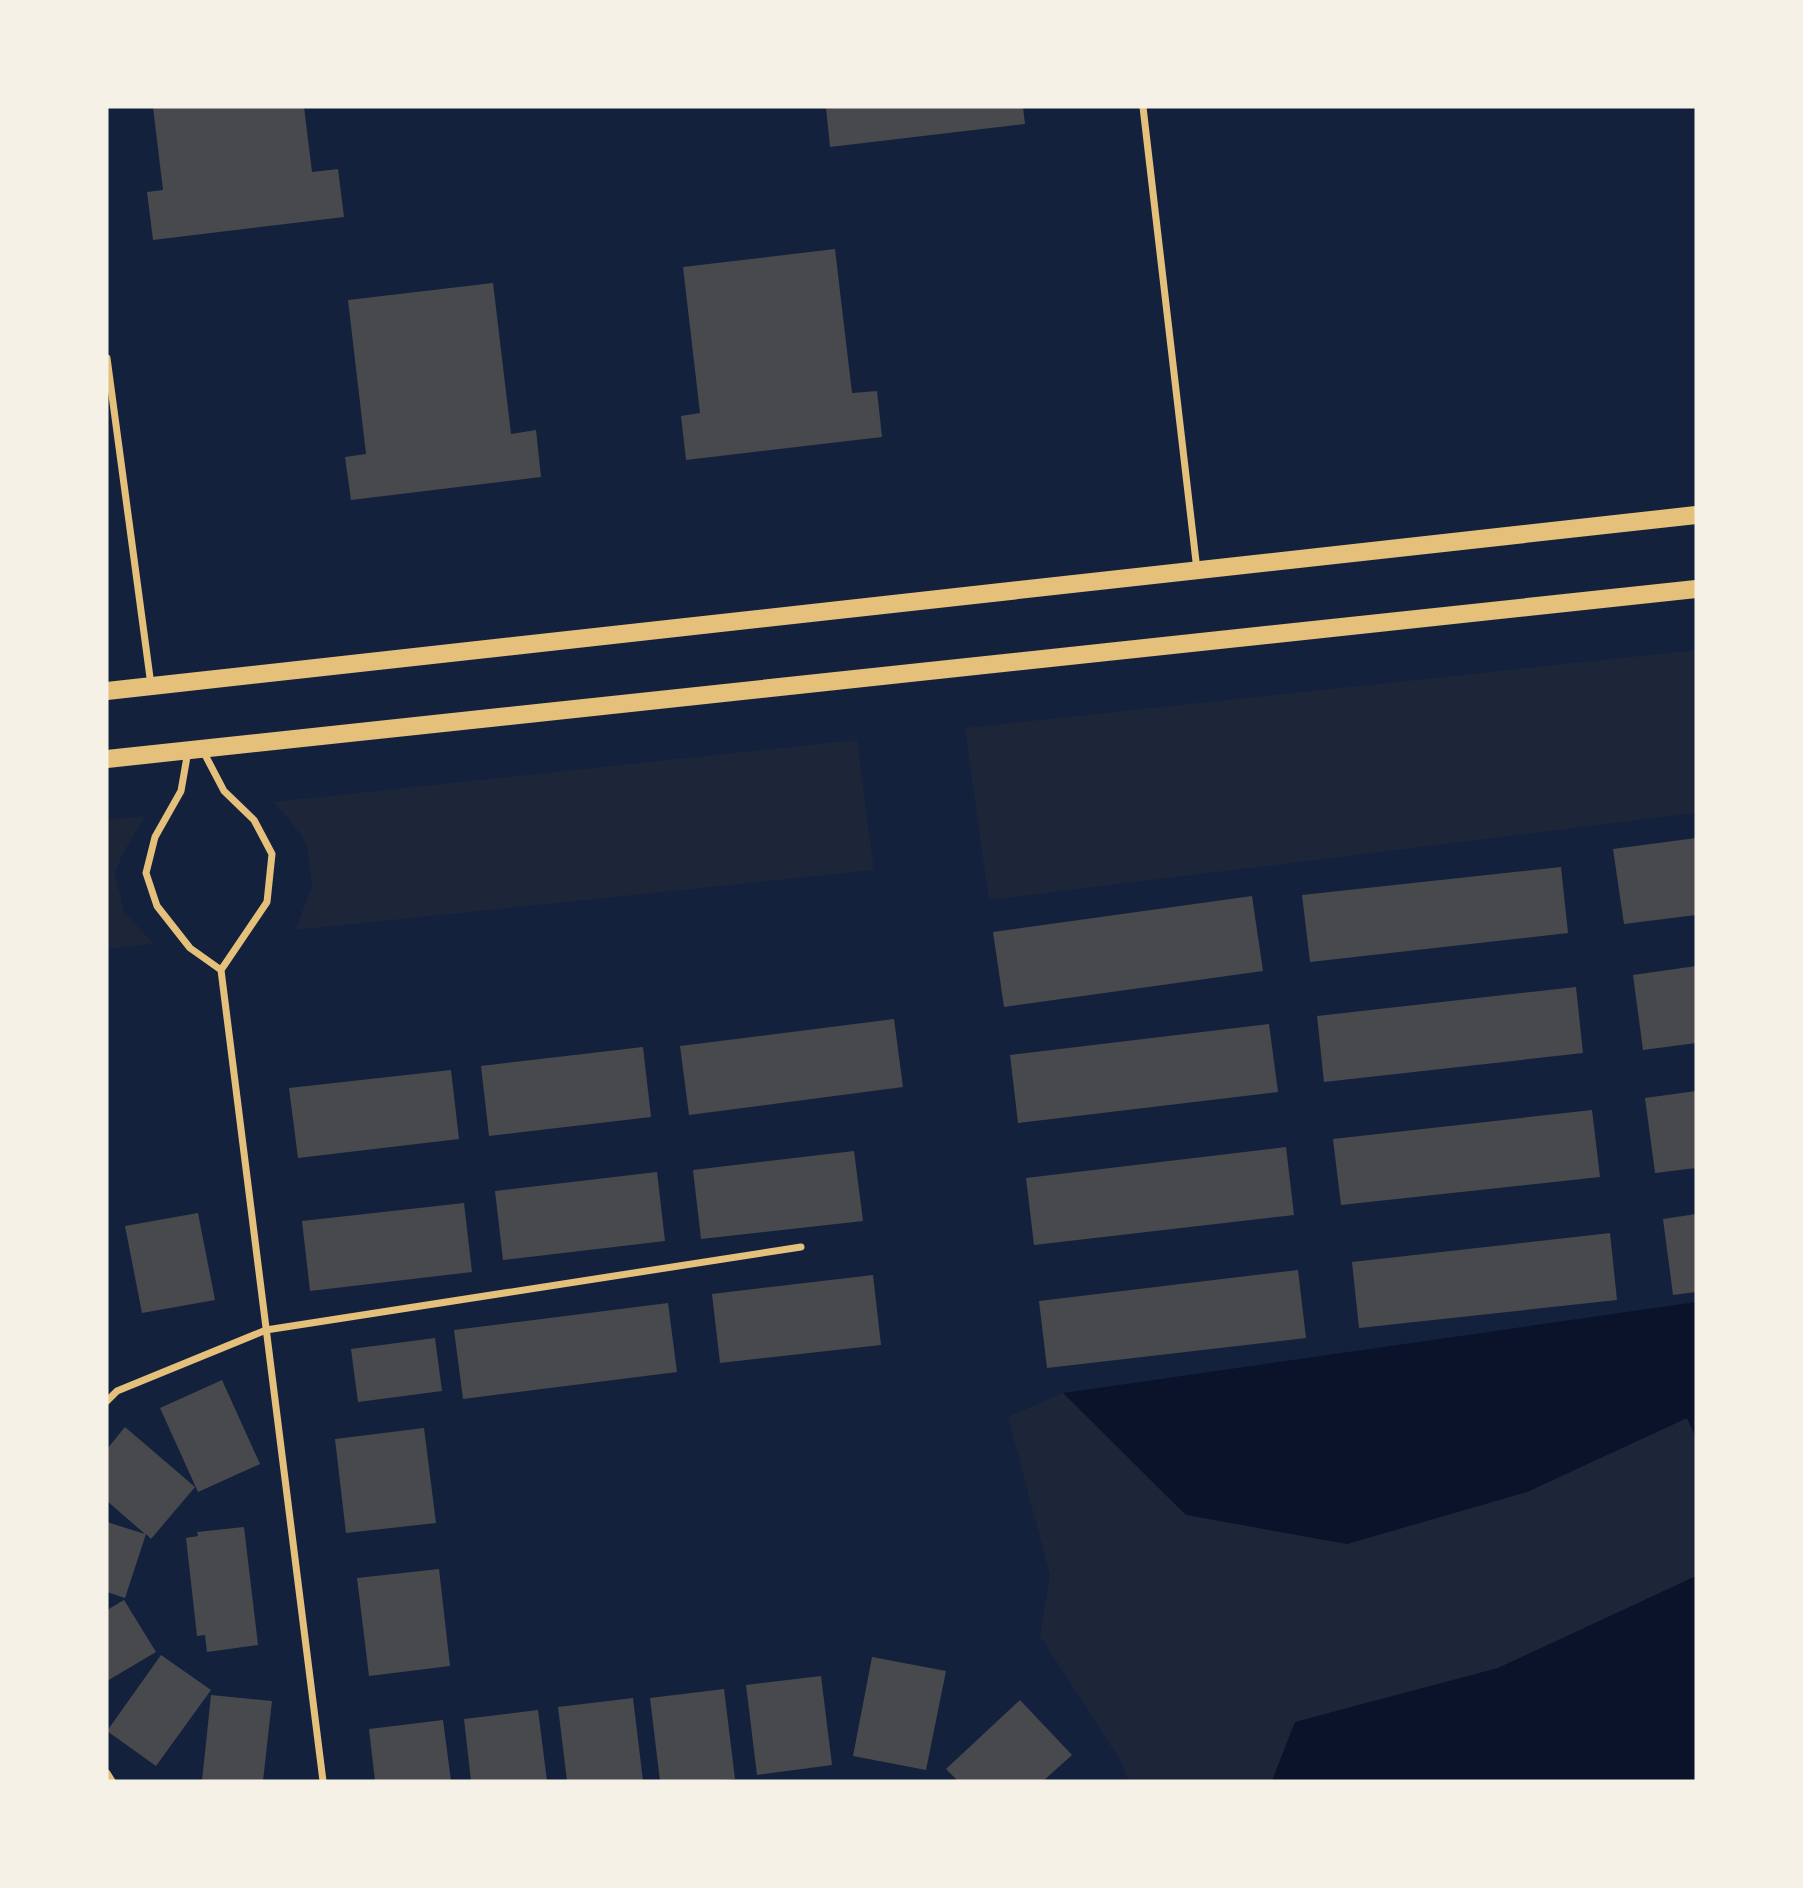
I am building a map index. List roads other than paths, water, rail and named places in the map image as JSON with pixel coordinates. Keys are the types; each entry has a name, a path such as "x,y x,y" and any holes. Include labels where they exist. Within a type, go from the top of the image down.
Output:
{"main road":[{"path":"107,691 1696,516"},
{"path":"107,759 1696,589"}],"street":[{"path":"1143,107 1197,570"},
{"path":"107,358 151,686"},
{"path":"195,750 181,790 155,837 146,873 157,905 165,916 190,948 221,970"},
{"path":"195,750 224,791 254,820 272,855 267,902 221,970 323,1781"},
{"path":"107,1401 117,1391 266,1330 801,1247"},
{"path":"107,1773 112,1781"}]}
